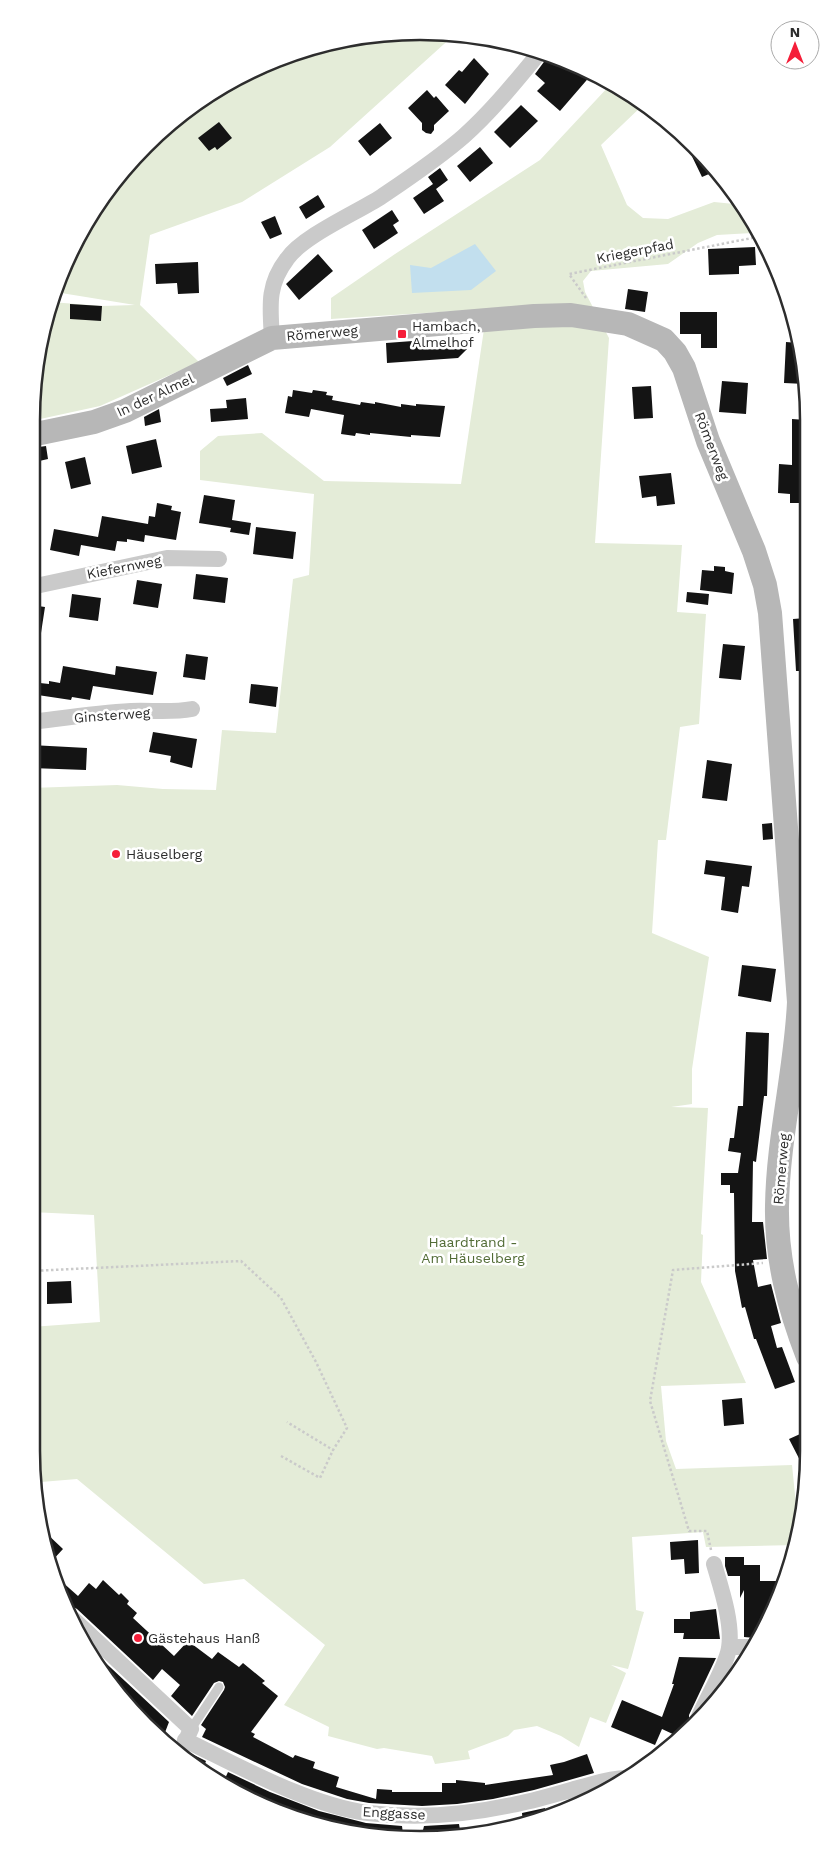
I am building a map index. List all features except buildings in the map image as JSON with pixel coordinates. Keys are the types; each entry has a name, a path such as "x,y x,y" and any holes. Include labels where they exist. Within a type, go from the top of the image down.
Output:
{"street":[{"name":"Römerweg","path":"535,58 485,115 451,146 381,197 317,235 288,257 275,276 271,288 272,338 534,316 572,315 628,324 664,340 675,352 684,368 708,441 754,551 765,585 773,643 800,970"},
{"name":"In der Almel","path":"40,433 94,422 125,411 272,338"},
{"name":"Kiefernweg","path":"40,585 167,558 218,559"},
{"name":"Ginsterweg","path":"40,721 134,711 170,712 192,709"},
{"name":"Römerweg","path":"800,1027 778,1178 777,1233 780,1262 788,1300 800,1334"},
{"path":"706,1702 726,1659 729,1647 728,1618 714,1564"},
{"name":"Enggasse","path":"88,1635 186,1740 290,1790 344,1808 367,1813 424,1816 468,1813 596,1787"},
{"path":"729,1647 745,1647"}],"lane":[{"path":"186,1740 219,1687"}],"path":[{"name":"Kriegerpfad","path":"601,319 569,274 753,237"},
{"path":"40,1271 241,1261 281,1298 316,1362 347,1428 333,1450 320,1478 281,1456"},
{"path":"714,1564 707,1531 689,1531 650,1401 673,1270 780,1262"},
{"path":"287,1422 333,1450"}],"green space":[{"path":"420,40 447,41 330,147 242,202 150,235 140,305 199,362 100,406 40,419 43,370 47,346 59,303 102,306 135,305 62,293 79,252 104,209 134,169 169,134 230,91 252,79 298,60 346,47 370,43"},
{"name":"Haardtrand - Am Häuselberg","path":"606,89 638,109 601,145 627,205 643,218 668,219 714,202 732,204 751,233 717,235 698,243 668,264 591,271 583,281 585,292 609,338 595,543 682,545 677,612 706,614 699,724 680,727 666,840 658,840 652,933 709,957 692,1069 692,1104 671,1107 708,1108 701,1234 703,1235 701,1282 746,1383 661,1386 666,1441 676,1469 792,1465 796,1506 788,1545 706,1547 703,1532 632,1537 636,1610 644,1612 628,1669 611,1665 626,1673 606,1723 590,1717 579,1747 561,1736 537,1726 514,1730 508,1736 468,1751 470,1759 435,1764 432,1756 384,1748 377,1749 328,1736 329,1727 284,1705 325,1645 244,1579 204,1584 77,1479 41,1482 40,1326 100,1322 94,1215 40,1212 40,788 117,785 163,789 216,790 222,730 276,733 293,579 309,575 314,494 200,480 200,451 218,436 262,433 324,481 461,484 487,309 331,319 331,298 540,160"}],"water":[{"path":"475,244 496,271 471,290 412,293 410,265 431,268"}],"place":[{"name":"Hambach, Almelhof","path":"402,334"},
{"name":"Häuselberg","path":"116,854"},
{"name":"Gästehaus Hanß","path":"138,1638"}]}
